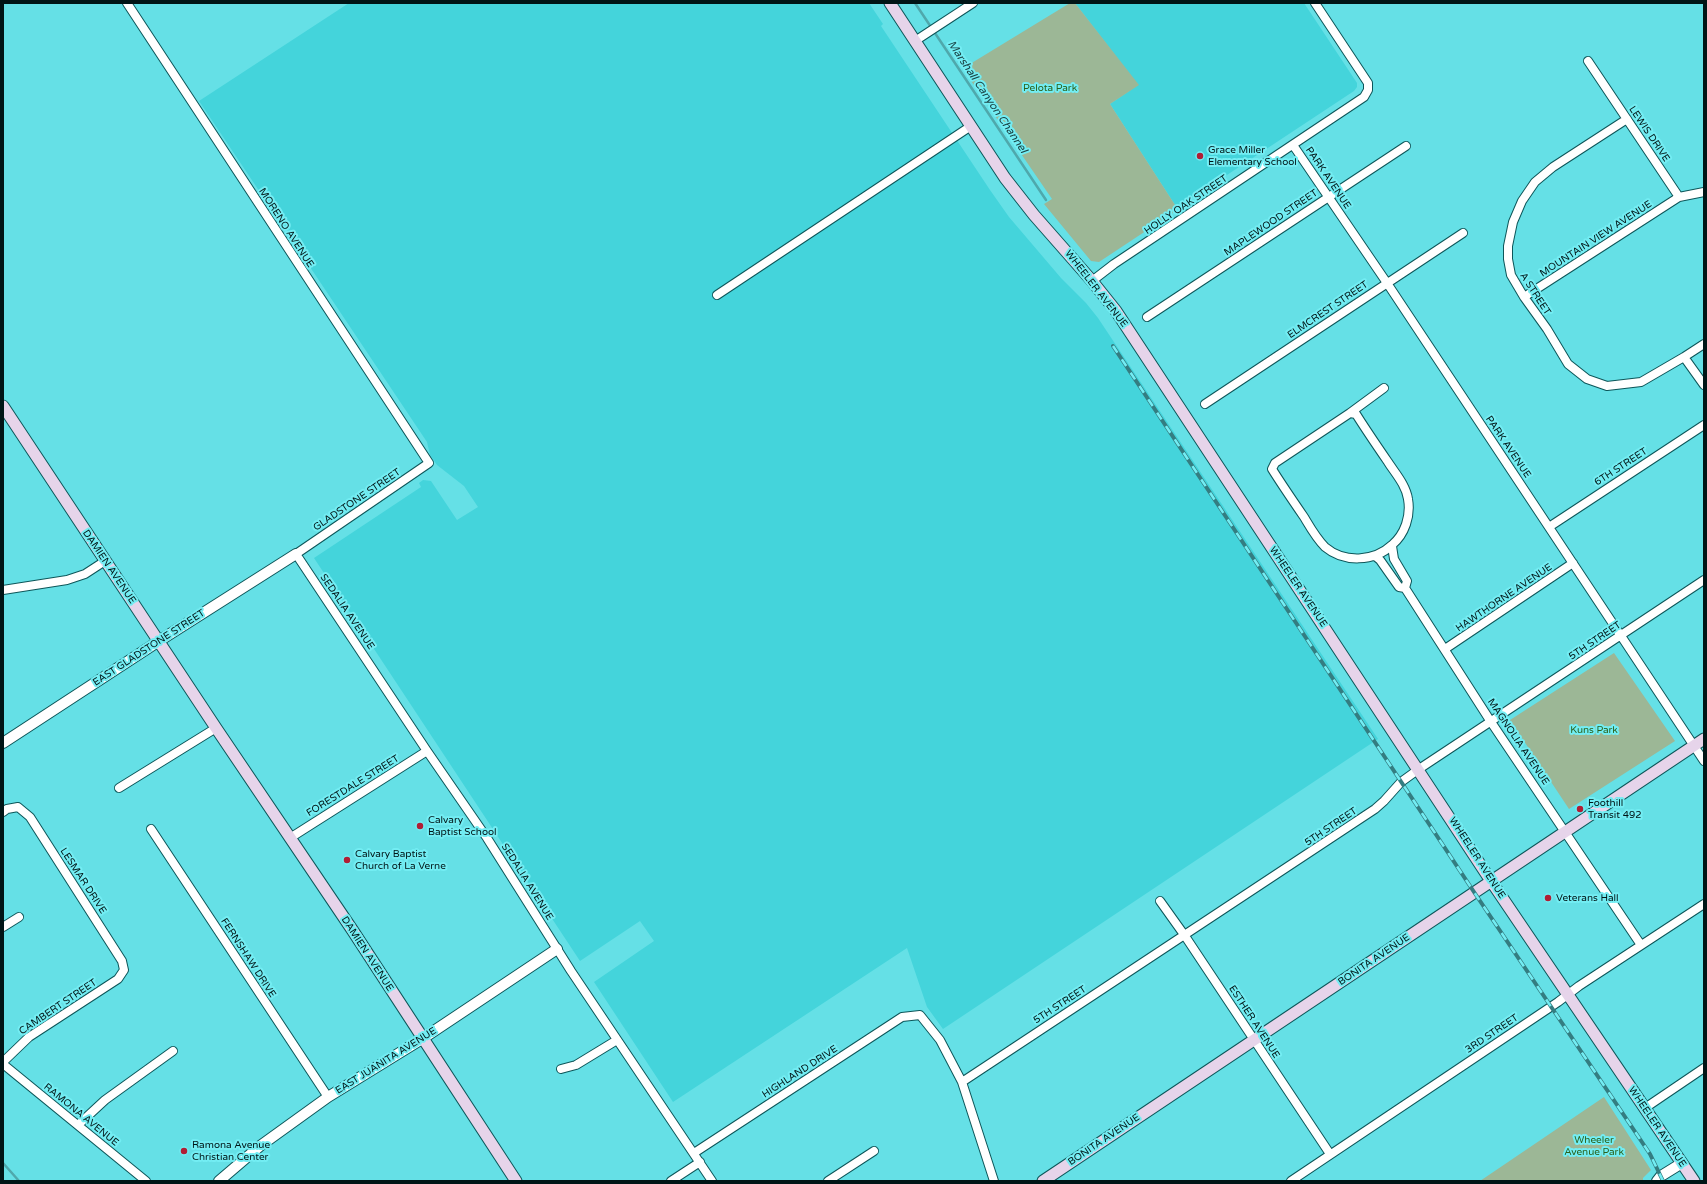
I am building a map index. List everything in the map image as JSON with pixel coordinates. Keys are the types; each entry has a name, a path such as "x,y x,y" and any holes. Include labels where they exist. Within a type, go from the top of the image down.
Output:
{"main road":[{"name":"WHEELER AVENUE","path":"890,3 1005,178 1034,215 1092,281 1116,311 1419,769 1491,881 1694,1181"},
{"name":"DAMIEN AVENUE","path":"3,406 516,1181"},
{"name":"BONITA AVENUE","path":"1043,1181 1704,739"}],"street":[{"name":"MORENO AVENUE","path":"127,3 429,463"},
{"path":"915,41 973,3"},
{"name":"HOLLY OAK STREET","path":"1092,281 1114,264 1364,97 1368,90 1368,83 1315,3"},
{"name":"LEWIS DRIVE","path":"1588,61 1679,197"},
{"name":"A STREET","path":"1627,119 1553,167 1535,182 1522,201 1513,222 1508,246 1508,259 1511,275 1568,364 1587,379 1607,386 1641,382 1684,358 1704,344"},
{"path":"717,295 971,126"},
{"name":"PARK AVENUE","path":"1294,145 1550,527 1704,761"},
{"name":"MAPLEWOOD STREET","path":"1147,317 1406,146"},
{"path":"1679,197 1704,192"},
{"name":"MOUNTAIN VIEW AVENUE","path":"1524,297 1679,197"},
{"name":"ELMCREST STREET","path":"1205,404 1463,233"},
{"path":"1684,358 1704,385"},
{"path":"1350,412 1356,414 1403,484 1408,498 1409,514 1400,537 1392,546 1375,556 1362,559 1342,556 1326,547 1316,536 1272,469 1275,463 1384,388"},
{"name":"6TH STREET","path":"1550,527 1704,424"},
{"name":"GLADSTONE STREET","path":"296,554 429,463"},
{"name":"MAGNOLIA AVENUE","path":"1392,546 1394,559 1407,581 1405,588 1491,722 1566,831 1641,945"},
{"name":"EAST GLADSTONE STREET","path":"3,743 296,554"},
{"name":"SEDALIA AVENUE","path":"296,554 427,751 488,838 557,949 712,1181"},
{"path":"1375,556 1380,560 1399,587 1405,588"},
{"path":"3,590 67,580 85,574 105,561"},
{"name":"HAWTHORNE AVENUE","path":"1445,649 1573,563"},
{"name":"5TH STREET","path":"962,1082 1375,809 1401,782 1419,769 1704,580"},
{"path":"119,788 216,728"},
{"name":"FORESTDALE STREET","path":"290,838 427,751"},
{"name":"LESMAR DRIVE","path":"3,812 7,809 18,807 30,817 122,961 124,970"},
{"name":"FERNSHAW DRIVE","path":"151,829 328,1097"},
{"name":"ESTHER AVENUE","path":"1160,901 1185,936 1330,1154"},
{"name":"3RD STREET","path":"1291,1181 1704,904"},
{"path":"3,927 19,917"},
{"name":"EAST JUANITA AVENUE","path":"219,1181 265,1142 328,1097 422,1039 557,949"},
{"name":"CAMBERT STREET","path":"3,1063 29,1037 118,979 124,970"},
{"name":"HIGHLAND DRIVE","path":"694,1154 902,1017 920,1015 940,1040 962,1082"},
{"path":"561,1069 576,1065 617,1040"},
{"path":"78,1125 105,1100 173,1051"},
{"name":"RAMONA AVENUE","path":"3,1063 146,1181"},
{"path":"1645,1108 1704,1068"},
{"path":"962,1082 994,1181"},
{"path":"828,1181 874,1151"},
{"path":"671,1181 700,1162"},
{"path":"1657,1181 1661,1176 1682,1163"}],"shaded area":[{"path":"349,3 869,3 883,24 881,26 1009,217 1061,278 1086,303 1098,318 1378,739 943,1029 927,1007 907,948 673,1102 594,982 654,941 640,921 580,961 314,558 421,487 419,483 423,480 431,481 457,520 478,507 464,486 437,465 430,455 427,442 199,101"},
{"name":"Grace Miller Elementary School","path":"1075,3 1304,3 1357,83 1357,87 1354,91 1177,208 1110,104 1138,85"}],"green space":[{"name":"Pelota Park","path":"1070,3 1075,3 1139,85 1110,104 1177,208 1173,213 1099,262 1091,261 1044,204 1052,199 965,72 970,64"},
{"name":"Kuns Park","path":"1614,653 1675,741 1569,809 1510,720"},
{"name":"Wheeler Avenue Park","path":"1604,1097 1651,1170 1643,1178 1643,1181 1480,1181"}],"waterway":[{"name":"Marshall Canyon Channel","path":"915,3 1046,200"},
{"path":"3,1163 19,1181"}],"railway":[{"path":"1113,346 1474,892 1650,1154 1663,1181"}],"place":[{"name":"Grace Miller Elementary School","path":"1200,156"},
{"name":"Foothill Transit 492","path":"1580,809"},
{"name":"Calvary Baptist School","path":"420,826"},
{"name":"Calvary Baptist Church of La Verne","path":"347,860"},
{"name":"Veterans Hall","path":"1548,898"},
{"name":"Ramona Avenue Christian Center","path":"184,1151"}]}
